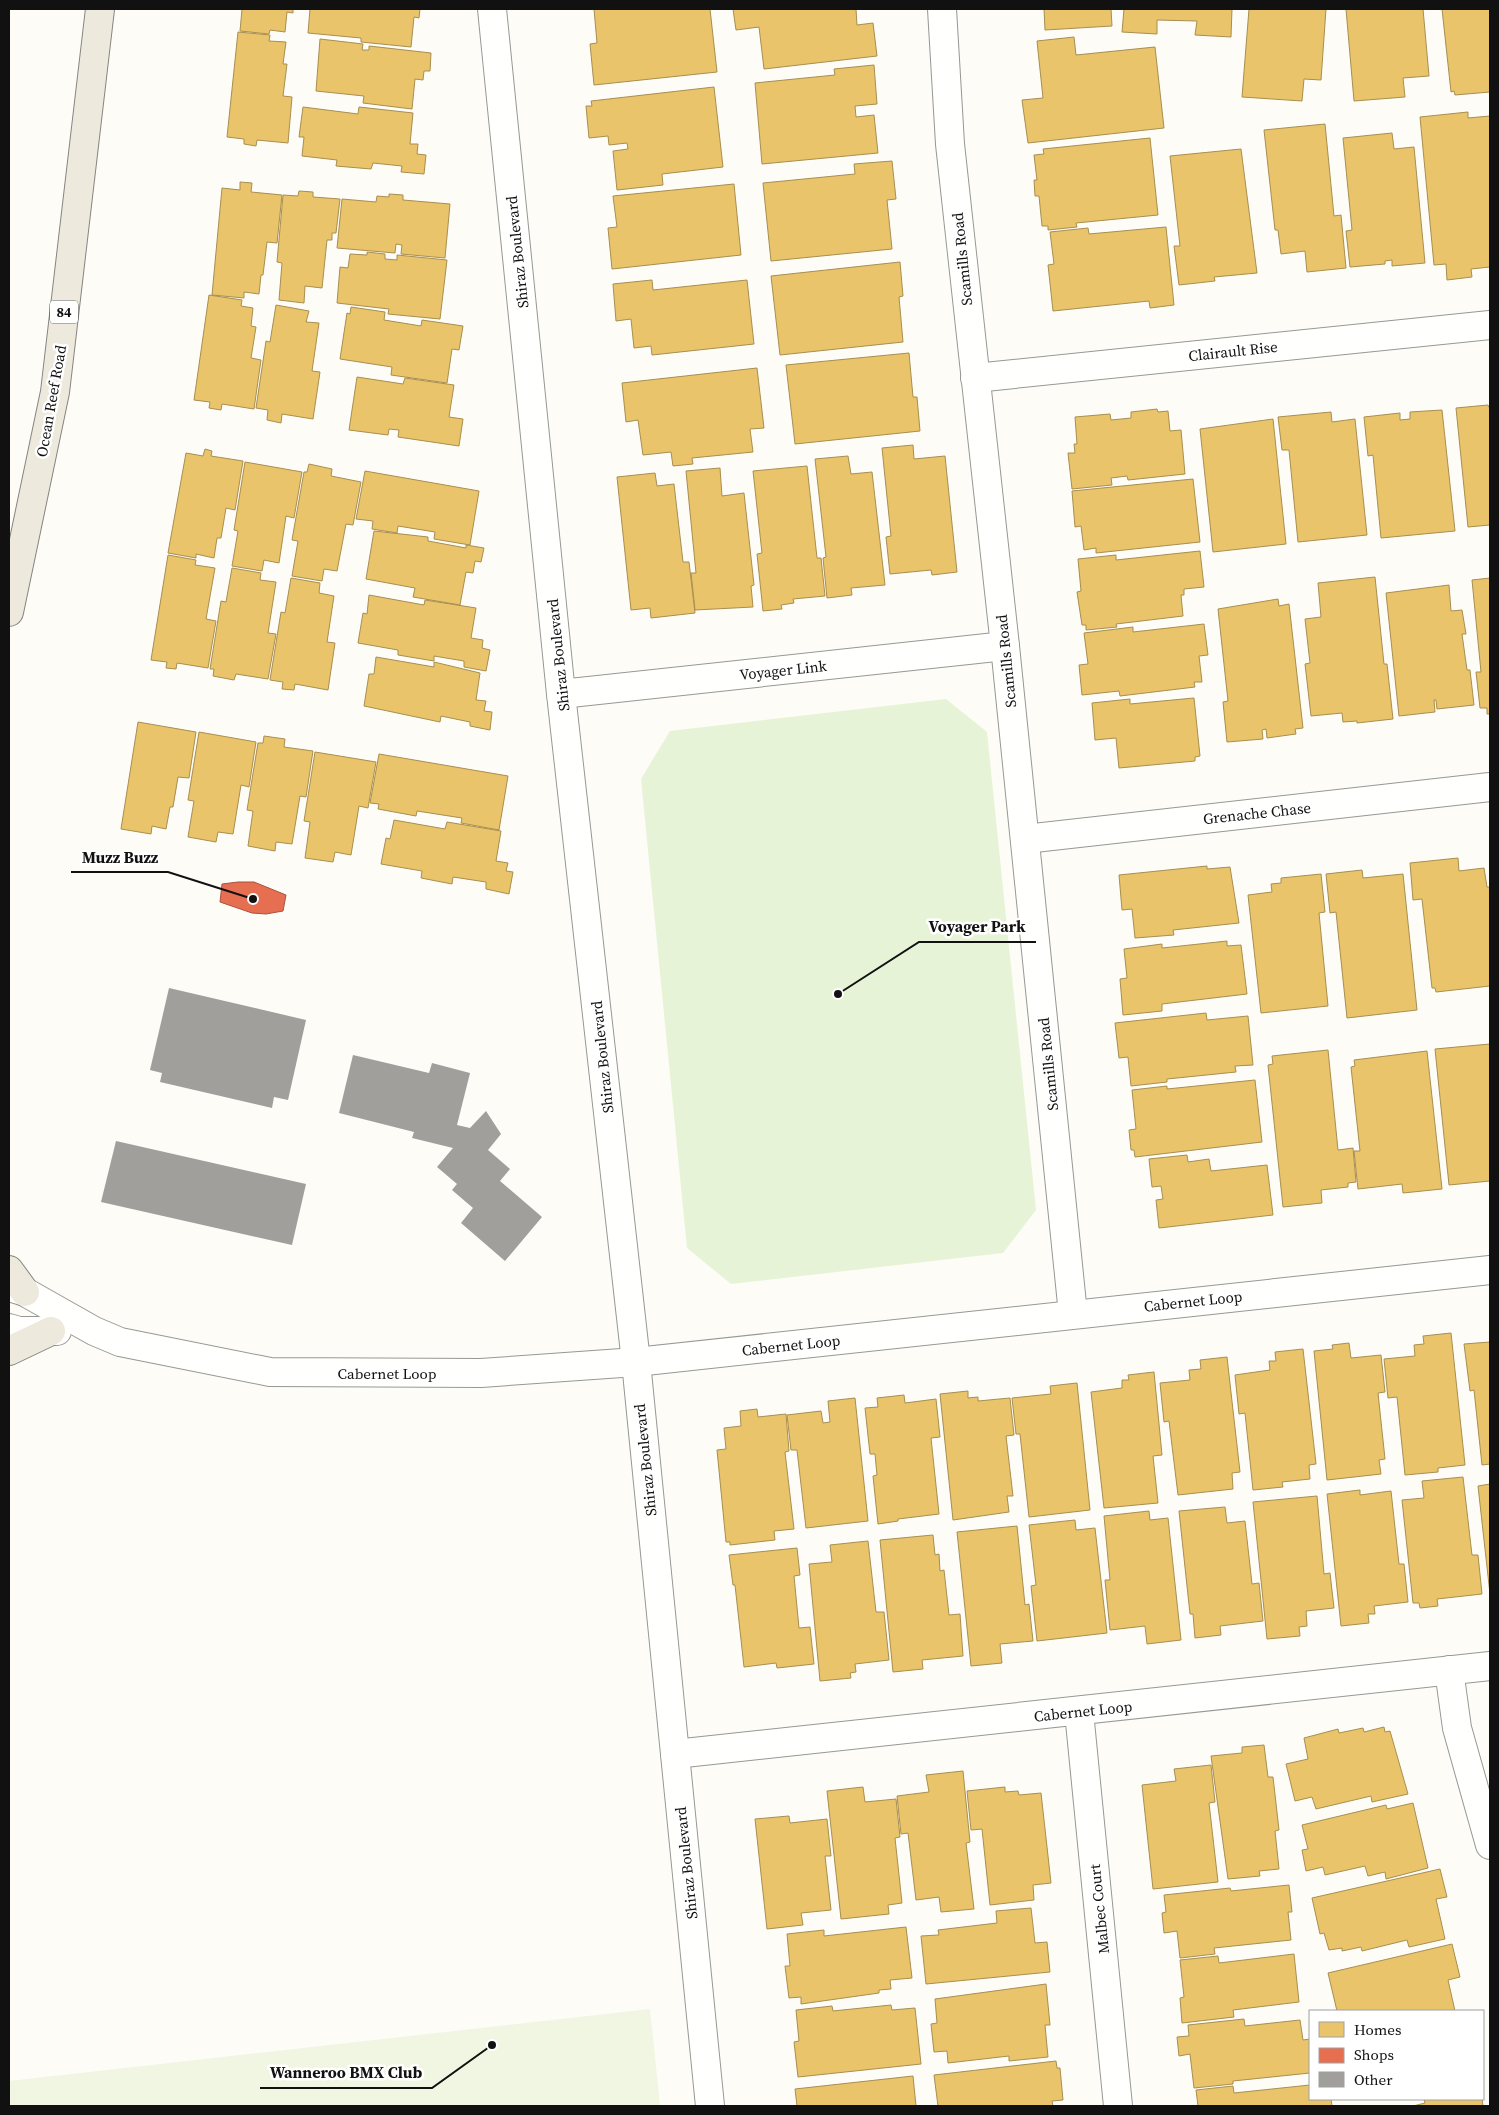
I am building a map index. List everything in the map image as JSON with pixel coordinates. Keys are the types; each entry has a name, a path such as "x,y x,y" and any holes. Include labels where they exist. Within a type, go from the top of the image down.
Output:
{"main road":[{"name":"Ocean Reef Road","path":"9,612 55,392 100,9"},
{"path":"9,1270 17,1290"},
{"path":"9,1351 52,1331"}],"street":[{"name":"Shiraz Boulevard","path":"492,9 561,694 636,1362 710,2106"},
{"name":"Scamills Road","path":"942,9 950,144 1005,646 1073,1314"},
{"name":"Clairault Rise","path":"975,378 1490,325"},
{"name":"Voyager Link","path":"561,694 1005,646"},
{"name":"Grenache Chase","path":"1025,839 1490,787"},
{"name":"Cabernet Loop","path":"17,1290 94,1331 120,1342 270,1372 481,1374 636,1362 1490,1270"},
{"name":"Cabernet Loop","path":"9,1328 19,1331 94,1331"},
{"name":"Cabernet Loop","path":"675,1754 1079,1712 1490,1666"},
{"path":"1449,1670 1457,1728 1490,1845"},
{"name":"Malbec Court","path":"1079,1712 1118,2106"}],"green space":[{"path":"946,699 987,732 1036,1210 1003,1253 731,1284 687,1248 641,779 670,731"},
{"path":"650,2009 660,2106 9,2106 9,2081"}],"building: Homes":[{"path":"242,9 293,9 293,13 287,12 285,32 270,30 269,34 240,31"},
{"path":"310,9 420,9 419,18 414,17 411,47 361,42 361,38 308,33"},
{"path":"594,9 710,9 717,72 594,85 590,44 597,43"},
{"path":"733,9 856,9 857,25 873,23 877,56 764,69 759,27 736,30"},
{"path":"1044,9 1111,9 1112,26 1045,30"},
{"path":"1124,9 1232,9 1231,37 1195,35 1197,21 1157,20 1157,34 1122,32"},
{"path":"1249,9 1326,9 1321,80 1304,79 1302,101 1242,97"},
{"path":"1346,9 1423,9 1429,76 1403,78 1405,97 1354,101"},
{"path":"1442,9 1490,9 1490,92 1455,95 1454,91 1451,92"},
{"path":"238,32 270,35 269,41 286,42 283,64 287,64 283,96 292,97 288,143 257,140 256,146 244,144 244,139 227,137"},
{"path":"1074,37 1076,55 1155,47 1164,128 1028,143 1022,100 1043,98 1037,41"},
{"path":"320,39 363,44 362,50 369,50 369,46 431,53 430,71 424,71 423,80 415,79 412,109 363,103 364,96 316,91"},
{"path":"874,65 877,104 855,106 856,117 874,115 878,153 762,164 755,83 835,75 834,69"},
{"path":"714,87 723,167 662,174 663,185 617,190 613,151 628,149 627,143 609,145 608,136 589,138 586,106 592,106 591,101"},
{"path":"303,107 358,114 359,107 413,113 410,144 418,144 417,154 426,155 424,174 401,172 402,166 373,163 371,169 336,166 337,160 302,156 304,137 299,137"},
{"path":"1468,112 1468,118 1490,116 1490,267 1471,269 1472,277 1447,280 1446,264 1434,265 1420,117"},
{"path":"1325,124 1334,216 1341,215 1346,268 1307,272 1305,251 1281,254 1278,230 1275,230 1264,130"},
{"path":"1392,133 1394,149 1414,147 1425,263 1392,266 1392,260 1385,261 1385,264 1350,267 1346,231 1352,230 1343,138"},
{"path":"1150,138 1158,215 1076,223 1077,227 1048,230 1048,226 1042,226 1039,196 1035,196 1034,180 1037,180 1034,155 1044,154 1043,149"},
{"path":"1241,149 1257,273 1214,277 1215,281 1179,285 1174,246 1180,246 1170,156"},
{"path":"892,161 896,199 887,200 892,249 771,261 763,183 855,174 854,164"},
{"path":"240,182 252,183 251,192 282,195 277,243 267,242 259,294 244,292 244,298 212,295 222,188 240,190"},
{"path":"734,184 741,255 612,269 608,228 617,227 613,196"},
{"path":"299,191 313,192 313,197 340,199 336,233 332,233 332,240 327,240 322,288 305,286 304,303 279,300 282,263 277,262 283,195 298,196"},
{"path":"389,194 403,195 403,200 450,204 445,258 401,254 402,245 396,244 395,253 337,248 342,199 376,202 377,196 389,197"},
{"path":"1166,227 1174,305 1150,308 1149,301 1053,311 1048,265 1054,264 1050,232 1088,228 1089,234"},
{"path":"367,252 385,254 385,259 397,260 397,255 447,260 440,319 388,314 389,309 337,303 340,267 348,268 350,254 367,255"},
{"path":"900,262 903,296 899,297 903,342 780,355 771,276"},
{"path":"652,280 653,290 747,280 754,344 652,355 651,346 634,348 631,319 616,321 613,284"},
{"path":"209,295 242,300 241,306 253,308 251,326 256,327 251,358 261,360 254,409 222,404 221,410 209,408 210,402 194,400"},
{"path":"276,305 309,311 306,322 319,323 312,371 320,372 313,419 282,414 281,423 267,420 268,410 256,408 266,341 270,342"},
{"path":"351,307 385,312 384,320 421,326 422,320 463,326 459,350 452,349 447,383 391,375 392,367 340,359 347,313 350,314"},
{"path":"909,353 913,397 917,397 920,431 795,444 786,365"},
{"path":"757,368 764,428 750,429 753,452 692,458 693,464 673,466 671,452 643,455 638,420 626,422 622,383"},
{"path":"357,377 403,384 405,378 454,385 449,417 463,419 459,446 398,437 399,430 389,429 388,435 349,430"},
{"path":"1488,405 1490,409 1490,525 1468,527 1456,408"},
{"path":"1157,409 1158,412 1168,411 1170,431 1181,430 1185,474 1128,480 1127,476 1111,478 1112,485 1072,489 1068,453 1075,453 1074,444 1077,444 1075,417 1110,414 1111,420 1131,418 1131,412"},
{"path":"1442,410 1455,531 1381,538 1373,455 1368,456 1364,417 1400,413 1400,420 1410,419 1410,412"},
{"path":"1331,412 1332,422 1355,419 1367,535 1298,542 1289,450 1282,450 1278,417"},
{"path":"1273,419 1286,544 1213,552 1200,429"},
{"path":"913,445 914,459 945,456 957,572 932,575 931,570 890,574 886,537 891,536 882,448"},
{"path":"205,449 212,451 211,456 243,461 235,510 226,508 221,538 217,538 214,558 196,554 196,558 168,553 186,453 203,456"},
{"path":"848,456 851,474 872,472 885,585 851,588 852,595 827,598 823,558 826,557 815,459"},
{"path":"245,462 302,472 294,518 286,516 279,563 264,560 262,571 232,566 238,531 234,530"},
{"path":"309,464 332,469 331,476 361,482 353,525 346,524 337,571 324,569 322,581 292,576 298,541 292,540 304,472 307,472"},
{"path":"807,466 817,558 821,558 825,596 793,599 794,603 781,605 782,609 763,611 757,554 762,553 753,471"},
{"path":"720,468 722,496 744,493 754,585 751,586 753,607 695,610 691,573 696,573 686,471"},
{"path":"365,471 479,491 470,545 434,539 435,532 398,526 397,533 372,529 373,521 356,519"},
{"path":"655,473 657,486 674,484 683,562 689,562 695,613 651,618 650,608 631,610 617,477"},
{"path":"1193,479 1200,542 1096,553 1096,548 1084,550 1081,526 1075,527 1072,491"},
{"path":"374,531 428,537 428,541 466,548 466,545 484,548 481,562 475,561 473,573 466,572 460,605 413,597 415,588 366,579"},
{"path":"1200,551 1204,587 1184,589 1184,595 1181,595 1183,616 1116,624 1117,627 1086,630 1086,625 1082,625 1077,592 1081,591 1078,559 1116,555 1116,560"},
{"path":"168,555 196,560 195,565 215,568 206,619 216,621 208,668 177,663 176,669 166,668 167,662 151,660"},
{"path":"232,568 261,573 260,580 276,582 268,633 276,634 268,679 236,674 234,680 213,676 214,669 210,669 221,601 226,602"},
{"path":"1375,577 1384,664 1387,664 1393,719 1357,723 1357,721 1343,722 1342,713 1311,716 1305,664 1310,663 1305,619 1321,617 1318,583"},
{"path":"291,578 320,583 319,593 334,596 327,642 335,643 328,690 295,684 294,690 282,689 283,682 270,680 281,612 285,613"},
{"path":"1490,578 1490,714 1487,714 1487,708 1480,708 1476,672 1481,672 1472,580"},
{"path":"1449,585 1451,611 1462,610 1466,634 1462,634 1467,670 1470,670 1474,705 1437,709 1436,700 1434,700 1435,712 1399,716 1386,593"},
{"path":"369,595 424,605 425,600 476,608 471,638 483,640 482,648 490,650 486,671 464,667 464,661 434,656 434,661 398,655 398,650 358,643 363,613 367,614"},
{"path":"1278,599 1279,606 1289,604 1303,728 1295,729 1296,734 1267,738 1266,729 1262,730 1263,739 1227,742 1223,702 1228,701 1218,609"},
{"path":"1204,624 1208,655 1199,656 1202,682 1194,682 1195,687 1120,696 1119,691 1082,695 1079,665 1088,664 1084,633 1133,627 1133,632"},
{"path":"376,657 434,667 434,662 480,673 476,700 486,701 484,711 492,712 490,730 470,726 470,722 441,716 440,722 364,706 369,674 374,674"},
{"path":"1194,698 1200,756 1195,757 1195,761 1119,768 1116,738 1095,740 1092,703 1130,699 1130,704"},
{"path":"138,722 196,732 189,778 178,777 173,807 170,807 166,829 152,826 151,834 121,829"},
{"path":"199,732 256,742 249,787 241,785 233,834 218,832 216,842 188,837 194,801 188,800"},
{"path":"264,736 285,739 284,747 313,751 306,797 300,796 292,844 276,842 275,851 248,846 253,811 247,810 258,743 263,743"},
{"path":"315,752 376,762 368,808 359,806 351,855 335,852 333,862 305,858 310,822 304,821"},
{"path":"379,754 508,776 499,830 461,823 462,818 417,811 416,816 378,809 379,804 370,803"},
{"path":"394,820 445,829 447,822 501,831 496,861 508,863 506,871 513,872 509,894 486,889 486,882 453,877 452,884 421,878 422,871 381,864 386,838 390,839"},
{"path":"1458,858 1459,871 1484,868 1487,887 1490,887 1490,986 1436,992 1435,988 1432,988 1422,899 1413,900 1410,863"},
{"path":"1207,866 1207,869 1230,867 1239,923 1173,930 1174,935 1135,938 1132,909 1122,910 1119,875"},
{"path":"1362,870 1363,878 1403,874 1417,1010 1347,1018 1336,912 1330,913 1326,874"},
{"path":"1321,874 1325,912 1319,913 1328,1006 1261,1013 1248,895 1272,892 1271,884 1281,883 1281,878"},
{"path":"1227,941 1227,946 1241,945 1247,994 1162,1004 1162,1011 1123,1015 1120,979 1127,978 1124,949 1162,944 1162,948"},
{"path":"1206,1013 1207,1020 1248,1016 1253,1065 1235,1066 1236,1072 1167,1079 1167,1082 1131,1086 1128,1057 1119,1058 1115,1023"},
{"path":"1490,1044 1490,1181 1449,1185 1435,1049"},
{"path":"1328,1050 1338,1150 1353,1148 1356,1182 1348,1183 1348,1187 1321,1190 1322,1203 1283,1207 1268,1065 1273,1064 1272,1056"},
{"path":"1427,1051 1442,1189 1403,1193 1402,1184 1358,1189 1354,1151 1360,1151 1351,1067 1355,1066 1354,1060"},
{"path":"1255,1080 1262,1142 1135,1157 1134,1150 1131,1150 1129,1130 1136,1129 1132,1090 1167,1086 1167,1089"},
{"path":"1187,1155 1188,1162 1209,1159 1211,1171 1267,1165 1273,1215 1159,1228 1156,1200 1163,1199 1161,1186 1152,1187 1149,1159"},
{"path":"1451,1333 1465,1465 1438,1468 1438,1472 1405,1475 1397,1397 1388,1398 1384,1359 1415,1356 1414,1345 1424,1344 1423,1336"},
{"path":"1490,1342 1490,1464 1482,1465 1474,1390 1470,1391 1464,1344"},
{"path":"1349,1343 1351,1358 1381,1355 1385,1392 1378,1393 1385,1459 1379,1460 1381,1474 1327,1480 1314,1351 1333,1349 1332,1345"},
{"path":"1303,1349 1316,1464 1309,1465 1310,1479 1282,1482 1283,1487 1253,1490 1245,1413 1239,1414 1235,1375 1270,1370 1269,1361 1276,1361 1275,1352"},
{"path":"1227,1357 1240,1472 1232,1473 1233,1489 1178,1495 1169,1421 1164,1422 1160,1383 1190,1380 1189,1370 1201,1369 1200,1360"},
{"path":"1154,1372 1162,1455 1153,1456 1158,1503 1104,1508 1091,1392 1122,1388 1122,1380 1129,1380 1128,1375"},
{"path":"1077,1383 1090,1510 1029,1517 1020,1434 1016,1434 1012,1398 1051,1394 1050,1386"},
{"path":"968,1391 968,1398 978,1397 978,1401 1010,1398 1014,1435 1006,1436 1013,1496 1007,1496 1009,1512 953,1520 940,1394"},
{"path":"904,1395 905,1403 936,1399 940,1437 931,1438 939,1514 898,1519 898,1521 878,1524 873,1476 877,1475 875,1454 870,1454 865,1408 878,1407 877,1398"},
{"path":"855,1398 868,1521 806,1528 797,1450 791,1450 787,1415 821,1411 823,1423 830,1422 828,1401"},
{"path":"757,1409 758,1417 786,1414 789,1451 785,1452 794,1529 774,1531 775,1540 730,1545 730,1542 726,1542 717,1450 726,1449 724,1428 741,1426 740,1411"},
{"path":"1463,1477 1472,1555 1478,1555 1482,1594 1437,1599 1438,1606 1420,1608 1419,1603 1413,1603 1402,1500 1424,1498 1422,1481"},
{"path":"1490,1484 1490,1594 1478,1486"},
{"path":"1360,1490 1360,1495 1391,1491 1399,1564 1404,1564 1408,1602 1374,1606 1375,1614 1368,1614 1369,1623 1341,1626 1327,1494"},
{"path":"1317,1496 1324,1574 1330,1573 1334,1608 1306,1611 1307,1626 1299,1627 1300,1636 1267,1639 1253,1502"},
{"path":"1225,1507 1227,1523 1245,1521 1252,1584 1259,1583 1263,1621 1220,1626 1221,1635 1195,1638 1193,1614 1190,1614 1179,1511"},
{"path":"1149,1511 1150,1520 1168,1518 1181,1640 1147,1644 1145,1626 1110,1630 1105,1580 1110,1580 1104,1516"},
{"path":"1075,1520 1076,1530 1095,1528 1107,1633 1037,1641 1031,1586 1036,1585 1029,1525"},
{"path":"1017,1526 1025,1605 1029,1604 1033,1641 1000,1644 1002,1663 971,1666 957,1532"},
{"path":"933,1535 935,1555 939,1554 940,1571 944,1570 949,1615 960,1614 963,1656 922,1660 923,1669 893,1672 880,1540"},
{"path":"868,1541 876,1612 884,1612 889,1660 855,1664 856,1672 850,1673 851,1678 820,1681 809,1564 832,1562 830,1545"},
{"path":"797,1548 800,1575 794,1576 799,1628 810,1627 814,1664 777,1668 776,1663 744,1667 735,1585 733,1585 729,1555"},
{"path":"1384,1727 1385,1732 1390,1731 1408,1794 1372,1802 1371,1796 1316,1809 1312,1797 1295,1801 1286,1764 1308,1759 1304,1738 1338,1729 1339,1733 1363,1728 1364,1732"},
{"path":"1264,1745 1268,1777 1273,1777 1279,1830 1275,1831 1279,1869 1259,1871 1260,1876 1228,1879 1211,1756 1242,1753 1242,1747"},
{"path":"1211,1765 1215,1802 1209,1803 1218,1882 1153,1889 1142,1785 1176,1781 1174,1769"},
{"path":"963,1771 970,1842 966,1843 974,1909 941,1912 939,1897 916,1900 908,1833 901,1834 897,1796 929,1792 926,1775"},
{"path":"863,1787 865,1802 896,1799 900,1837 895,1838 902,1903 888,1905 889,1914 841,1919 827,1791"},
{"path":"1005,1787 1005,1792 1018,1791 1019,1795 1041,1793 1051,1883 1033,1885 1034,1900 990,1905 982,1829 971,1830 967,1791"},
{"path":"1413,1803 1428,1868 1386,1879 1385,1872 1368,1876 1365,1866 1325,1875 1323,1867 1306,1871 1302,1850 1308,1849 1302,1825 1386,1805 1387,1809"},
{"path":"789,1816 790,1823 827,1819 831,1856 825,1856 831,1910 801,1913 803,1925 767,1929 755,1819"},
{"path":"1440,1869 1447,1897 1436,1899 1445,1939 1409,1947 1407,1940 1362,1951 1361,1947 1342,1951 1342,1948 1329,1950 1324,1933 1320,1934 1312,1898"},
{"path":"1289,1885 1292,1912 1288,1912 1291,1940 1214,1948 1215,1954 1180,1958 1177,1931 1164,1933 1162,1913 1166,1912 1164,1895 1230,1888 1231,1891"},
{"path":"1031,1908 1035,1943 1047,1942 1050,1972 926,1984 921,1936 939,1935 938,1930 997,1923 996,1911"},
{"path":"906,1927 912,1978 890,1980 891,1989 879,1990 879,1993 801,2004 801,1997 789,1998 785,1966 790,1966 787,1934 824,1930 824,1936"},
{"path":"1452,1944 1460,1977 1448,1980 1455,2010 1337,2010 1328,1973"},
{"path":"1294,1954 1299,2002 1233,2010 1234,2017 1182,2023 1180,1998 1184,1997 1180,1960 1218,1956 1219,1963"},
{"path":"1046,1984 1050,2025 1045,2025 1048,2057 1009,2061 1009,2056 948,2063 947,2051 934,2052 931,2024 937,2023 935,1999"},
{"path":"891,2005 892,2010 915,2008 921,2064 798,2077 794,2042 799,2041 796,2010 832,2006 833,2011"},
{"path":"1244,2019 1245,2026 1300,2020 1303,2040 1309,2039 1309,2073 1233,2081 1233,2084 1194,2088 1190,2054 1179,2056 1177,2037 1189,2036 1188,2025"},
{"path":"1056,2061 1057,2068 1060,2068 1063,2100 1052,2101 1053,2106 938,2106 934,2075"},
{"path":"913,2076 916,2106 797,2106 795,2089"},
{"path":"1309,2085 1309,2100 1331,2100 1332,2106 1198,2106 1196,2090 1233,2086 1234,2093"},
{"path":"1424,2100 1482,2100 1483,2106 1413,2106 1425,2103"}],"building: Shops":[{"path":"254,882 286,895 283,911 266,914 252,913 220,902 222,884"}],"building: Other":[{"path":"169,988 306,1020 288,1100 274,1097 272,1108 160,1082 162,1073 150,1070"},
{"path":"353,1055 429,1073 432,1063 470,1073 457,1125 470,1128 486,1111 501,1134 488,1150 510,1169 500,1181 542,1217 505,1261 461,1223 473,1208 452,1190 457,1184 437,1167 453,1148 412,1138 414,1132 339,1113"},
{"path":"116,1141 306,1184 292,1245 101,1202"}],"place":[{"name":"Muzz Buzz","path":"253,899"},
{"name":"Voyager Park","path":"838,994"},
{"name":"Wanneroo BMX Club","path":"492,2045"}]}
